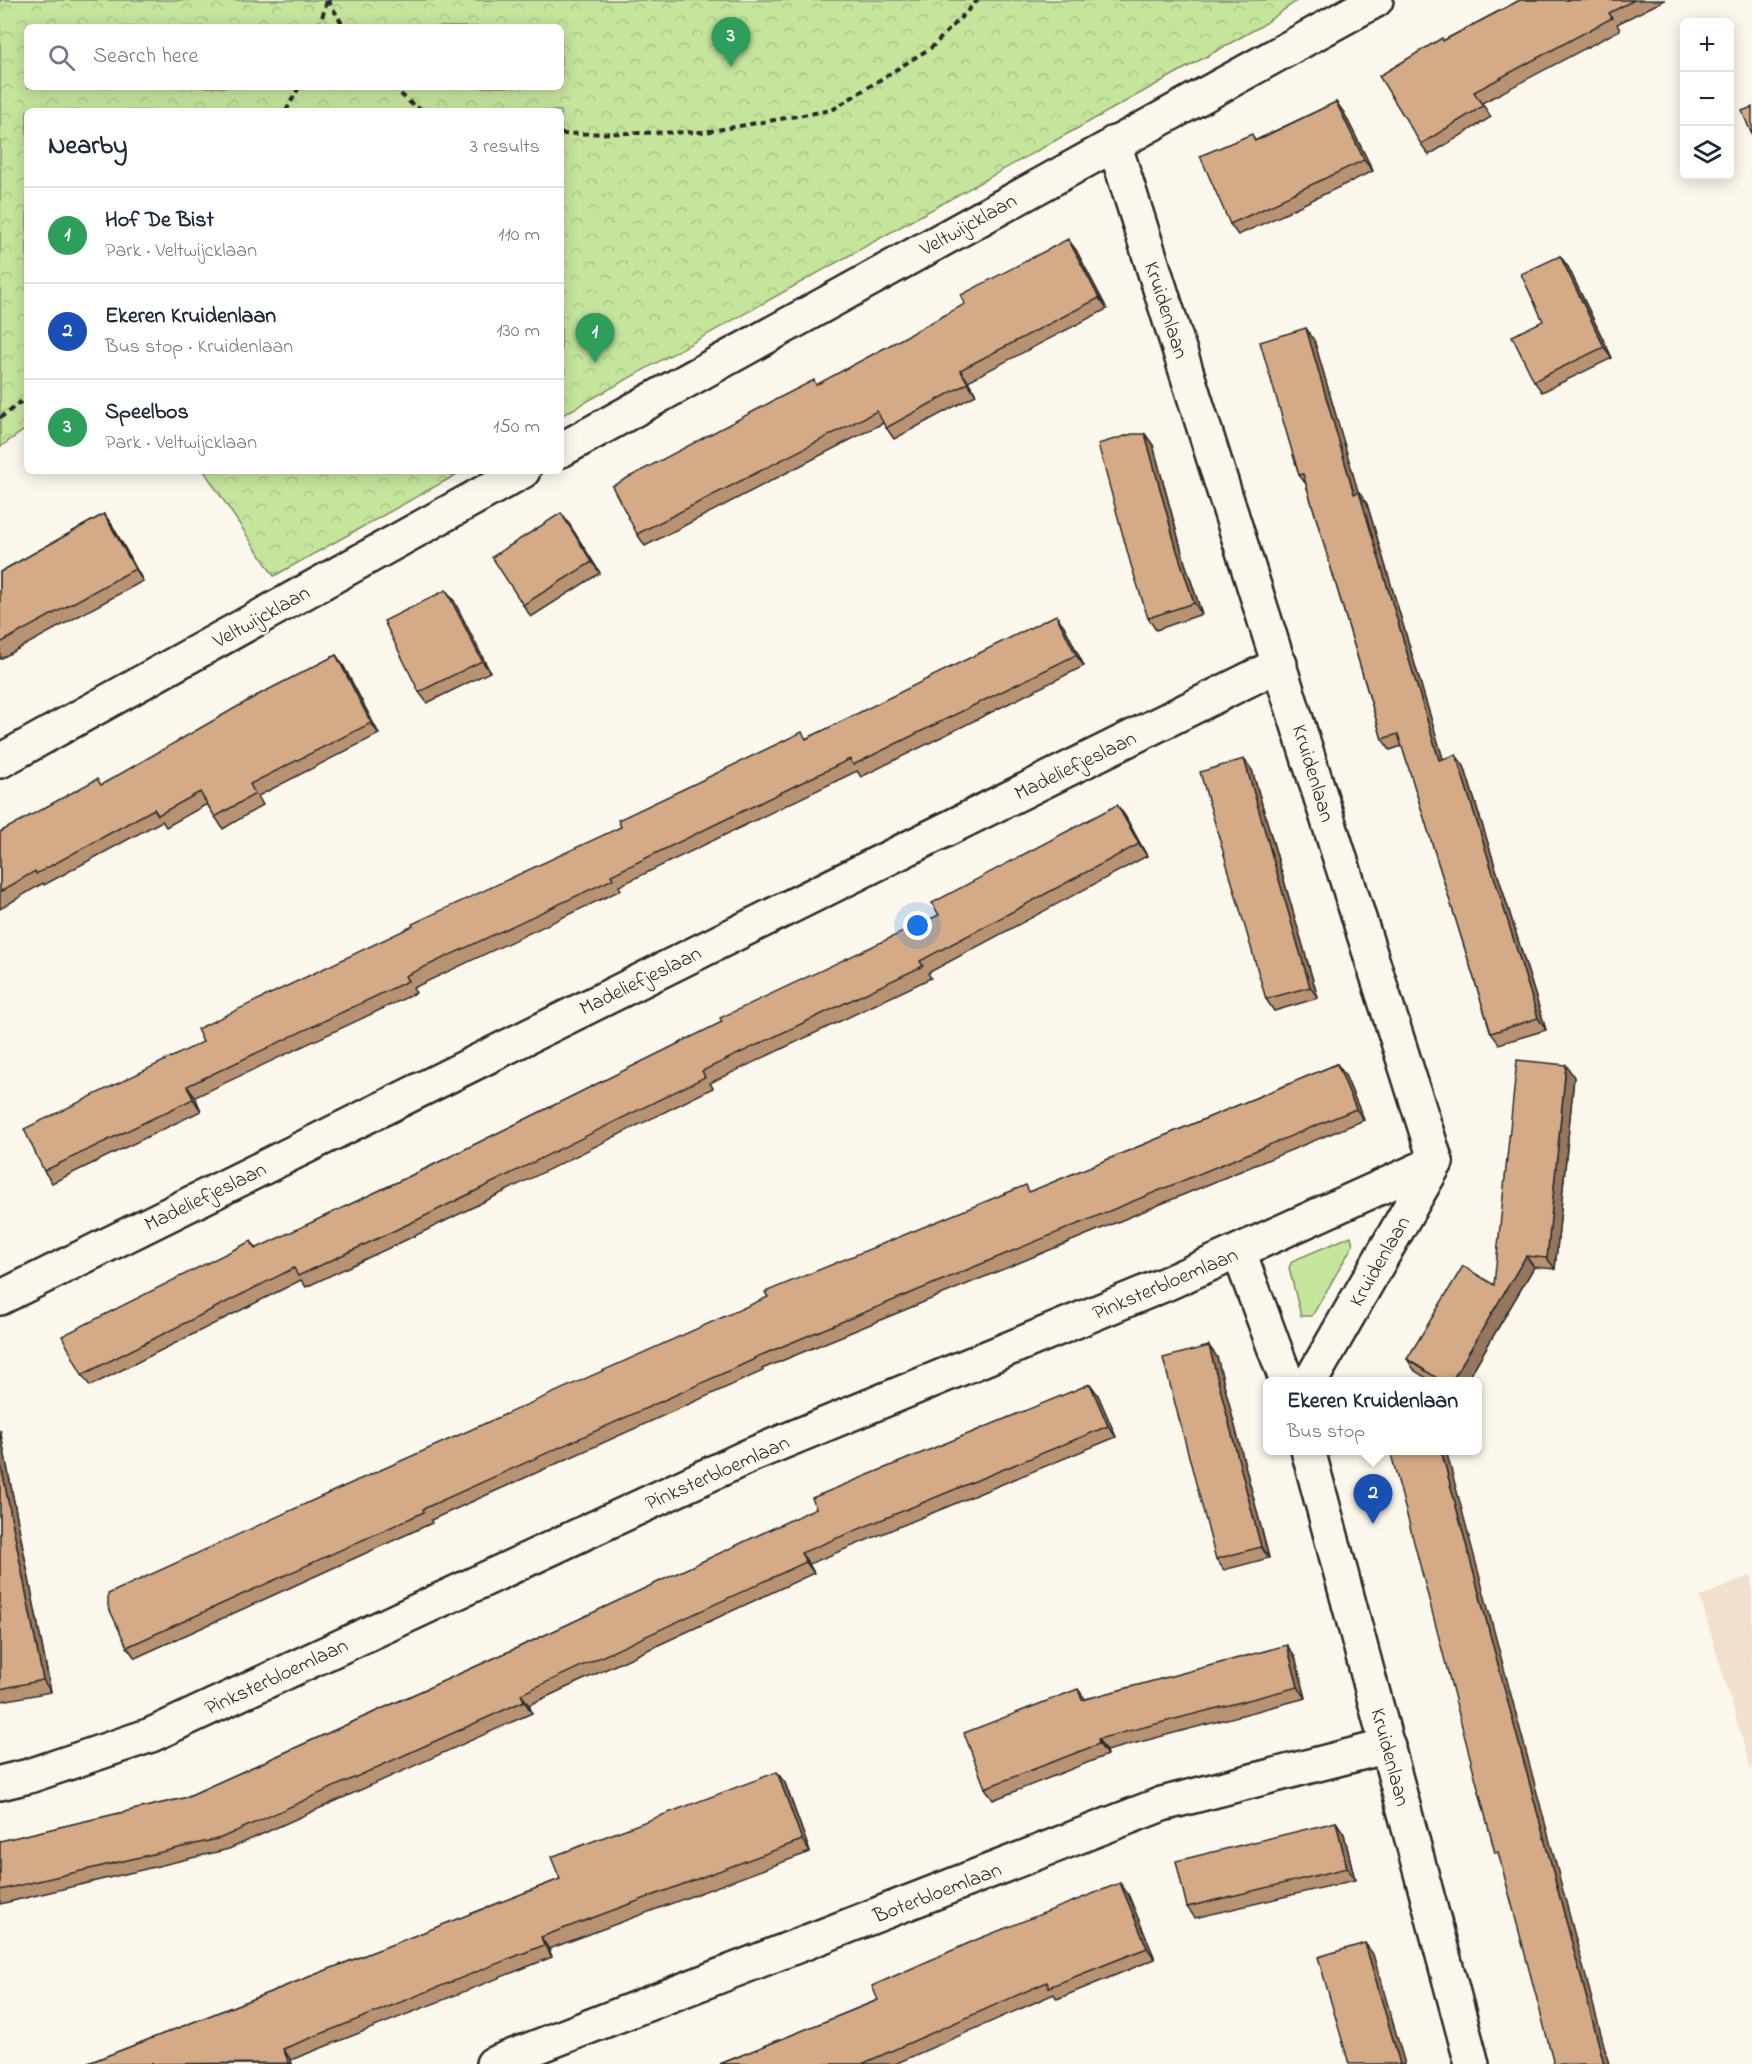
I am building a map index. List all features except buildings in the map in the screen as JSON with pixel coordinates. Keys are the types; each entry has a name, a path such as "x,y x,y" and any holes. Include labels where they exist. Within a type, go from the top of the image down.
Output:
{"street":[{"name":"Veltwijcklaan","path":"564,448 1376,0"},
{"name":"Kruidenlaan","path":"1114,143 1436,1162 1313,1377"},
{"name":"Veltwijcklaan","path":"0,761 518,474"},
{"name":"Madeliefjeslaan","path":"0,1298 1280,664"},
{"name":"Pinksterbloemlaan","path":"0,1783 29,1776 151,1735 751,1455 1168,1283 1436,1162"},
{"path":"1239,1252 1285,1377"},
{"name":"Kruidenlaan","path":"1309,1455 1472,2064"},
{"name":"Boterbloemlaan","path":"494,2064 1162,1804 1388,1746"}],"path":[{"path":"320,24 328,0"},
{"path":"328,0 342,24"},
{"path":"564,135 705,132 832,110 932,47 978,0"},
{"path":"288,108 297,90"},
{"path":"396,90 418,108"},
{"path":"0,418 24,399"}],"shaded area":[{"path":"1752,1575 1752,1772 1700,1597"}],"green space":[{"path":"0,0 1298,0 1261,26 564,414 564,108 24,108 24,430 0,447"},
{"path":"206,474 458,474 274,576"},
{"path":"1351,1236 1353,1245 1312,1316 1301,1316 1289,1268 1292,1261"}],"place":[{"name":"Speelbos","path":"731,67"},
{"name":"Hof De Bist","path":"595,363"},
{"name":"Ekeren Kruidenlaan","path":"1373,1524"}]}
